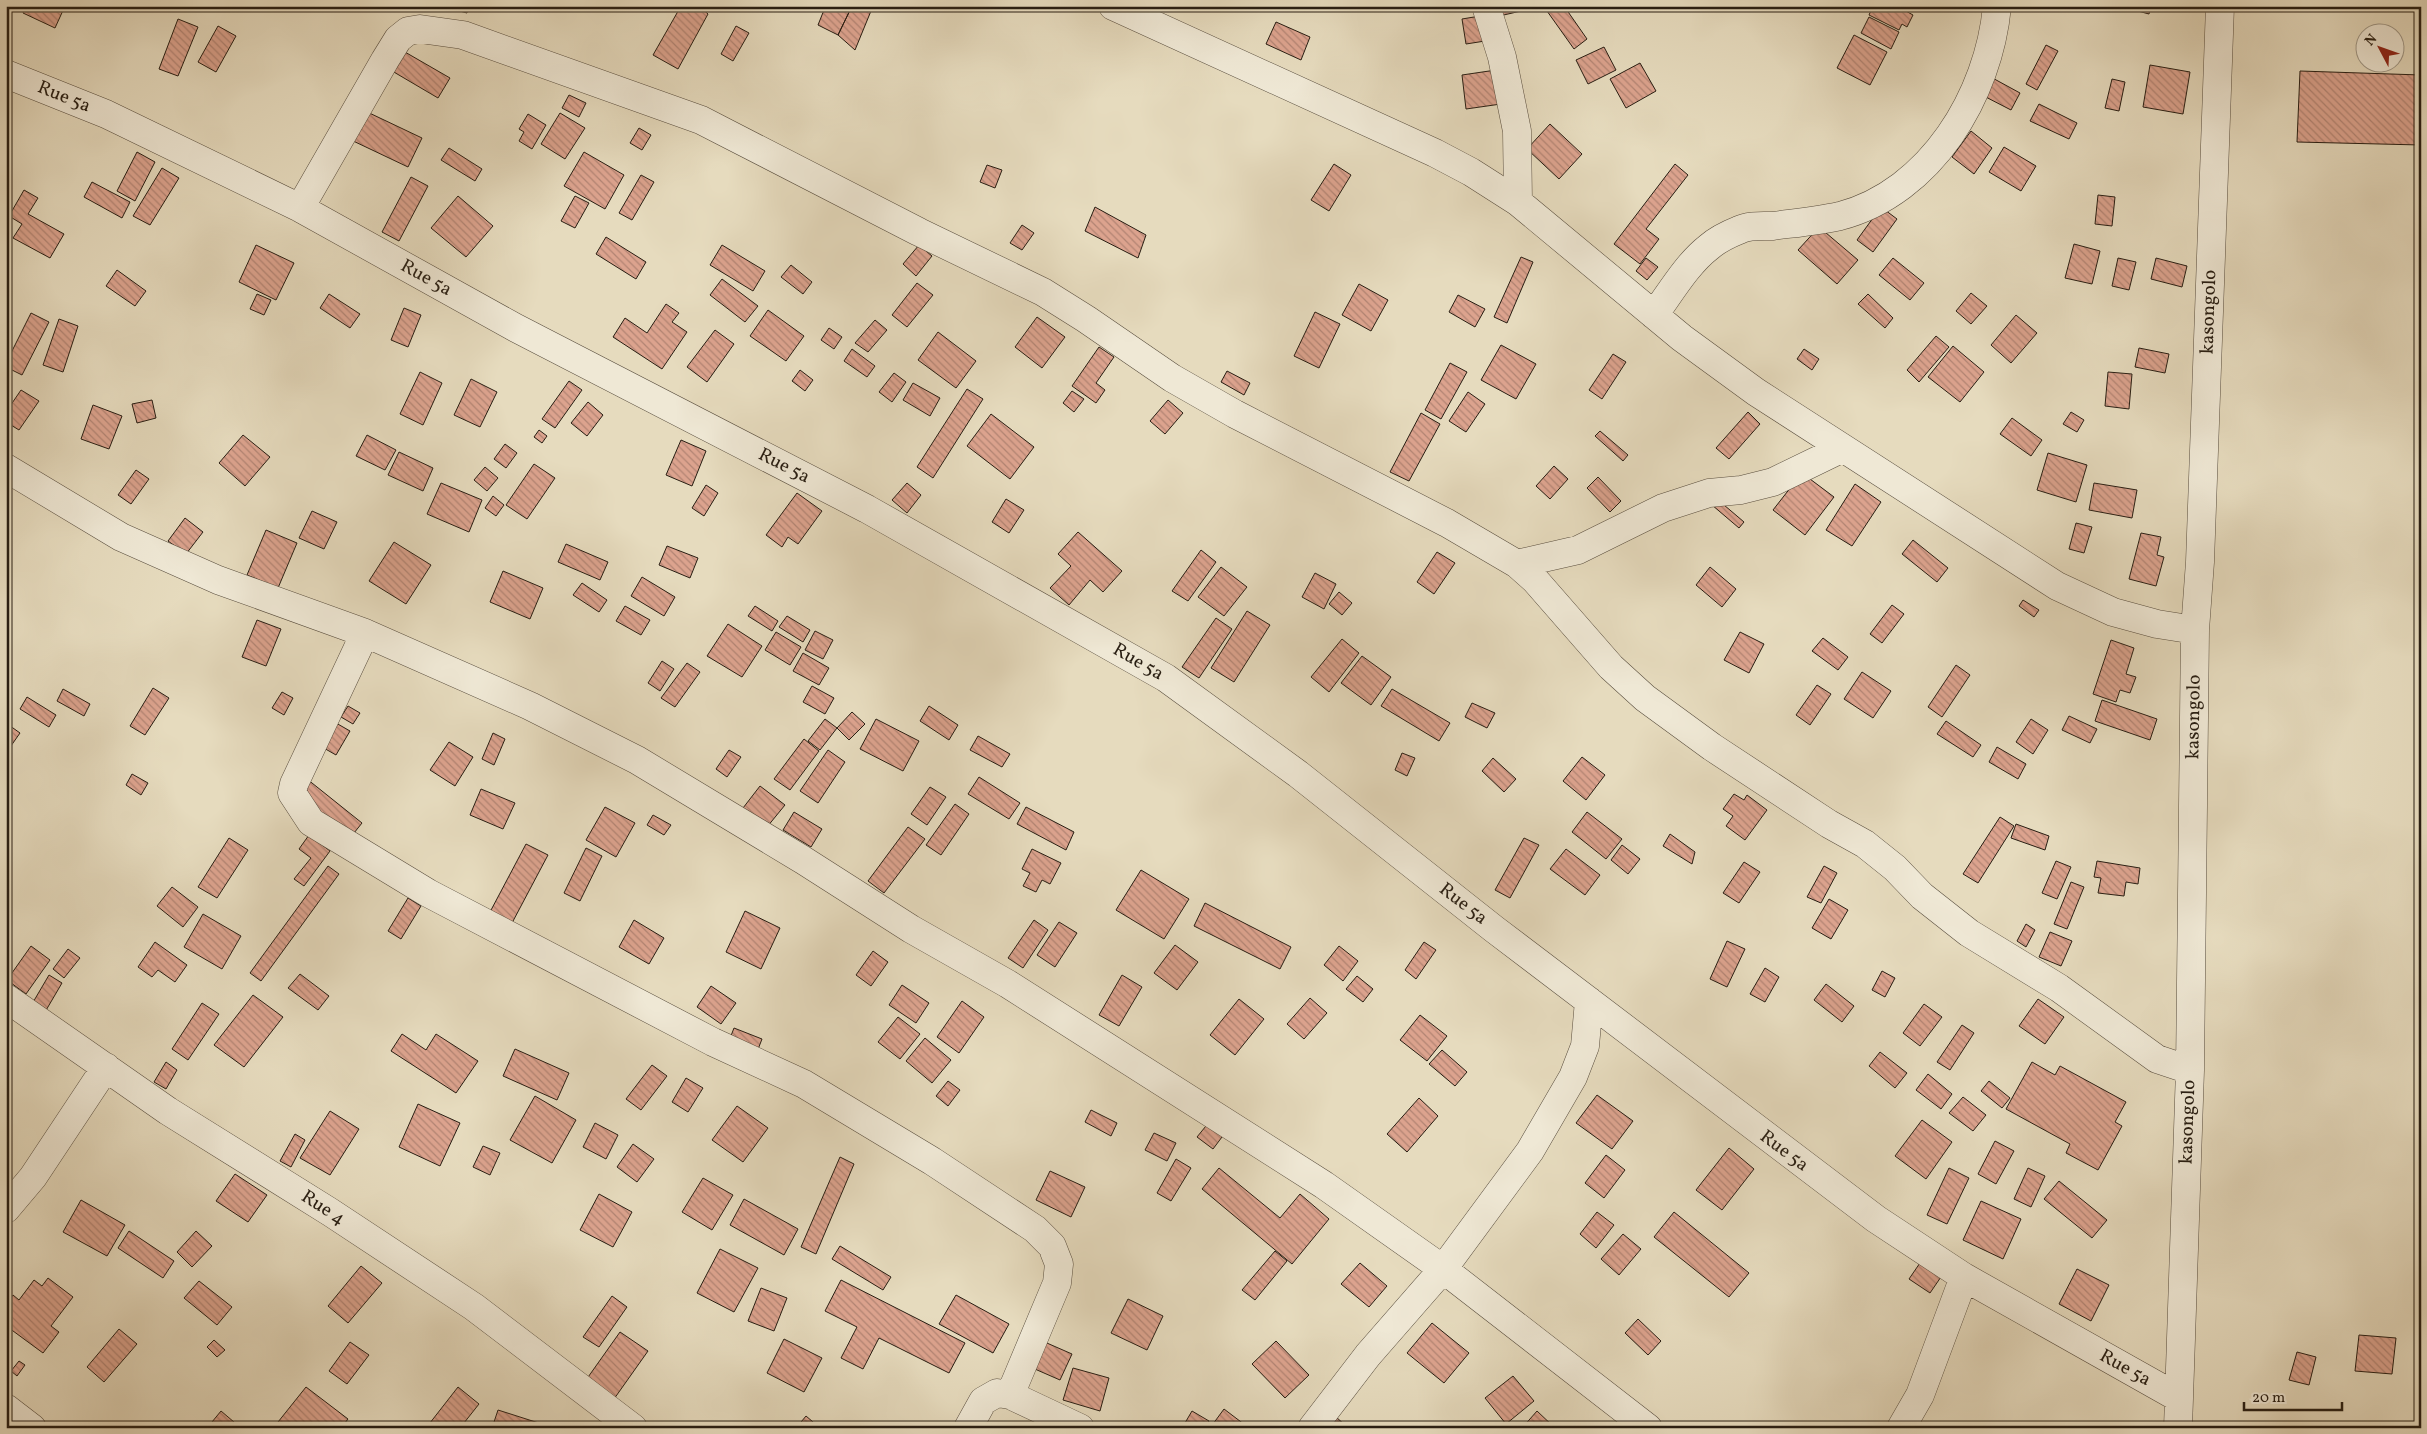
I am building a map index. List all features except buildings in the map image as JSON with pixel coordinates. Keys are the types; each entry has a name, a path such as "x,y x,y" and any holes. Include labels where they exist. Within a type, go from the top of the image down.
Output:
{"street":[{"path":"1113,6 1435,153 1471,172 1518,202 1654,315 1756,392 1841,449 2057,586 2085,601 2140,619 2195,630"},
{"path":"1486,6 1502,57 1517,131 1518,202"},
{"path":"1654,315 1691,265 1709,246 1741,228 1801,223 1841,215 1881,199 1917,173 1957,127 1985,67 1998,6"},
{"name":"kasongolo","path":"2178,1428 2190,1070 2195,630 2200,562 2220,6"},
{"path":"300,208 398,39 408,31 420,29 463,35 701,120 919,232 1043,292 1172,378 1219,405 1447,523 1517,564 1535,580 1611,667 1645,698 1712,748 1829,824 1865,844 1896,868 1922,896 1969,933 2059,988 2157,1059 2190,1070"},
{"name":"Rue 5a","path":"6,74 106,114 300,208 516,328 867,509 1166,678 1298,774 1790,1156 1876,1219 1964,1277 2179,1398"},
{"path":"1517,564 1578,550 1663,508 1709,493 1741,490 1773,482 1841,449"},
{"path":"6,468 121,537 218,580 365,633 530,706 637,760 803,860 911,929 1008,984 1324,1185 1443,1268 1648,1428"},
{"path":"365,633 294,784 292,793 311,822 445,902 713,1042 804,1084 932,1161 1035,1229 1052,1246 1059,1264 1057,1283 1010,1395"},
{"name":"Rue 4","path":"6,998 168,1111 330,1212 474,1307 633,1428"},
{"path":"1312,1428 1368,1355 1443,1268 1530,1151 1573,1077 1585,1046 1589,1001"},
{"path":"6,1209 33,1177 106,1067"},
{"path":"1901,1428 1920,1395 1964,1277"},
{"path":"968,1428 983,1401 997,1393 1010,1395 1080,1428"},
{"path":"6,1408 32,1428"}]}
